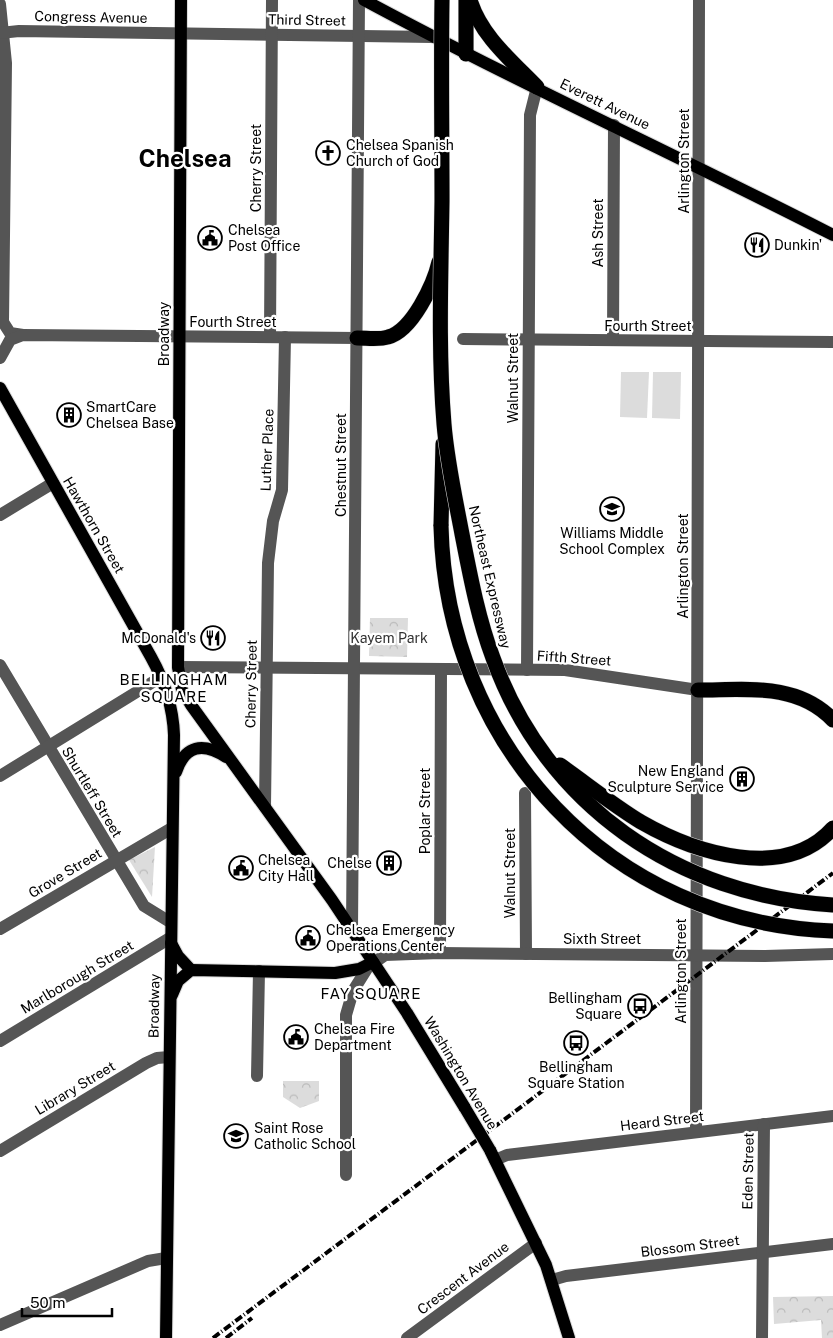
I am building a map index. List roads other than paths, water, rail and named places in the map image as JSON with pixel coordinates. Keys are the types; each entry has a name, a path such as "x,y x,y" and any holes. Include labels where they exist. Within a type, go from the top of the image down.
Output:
{"highway":[{"name":"Northeast Expressway","path":"442,0 441,359 444,422 441,518 442,565 451,617 460,651 476,693 493,725 524,773 558,812 596,845 638,874 679,896 731,915 776,926 833,931"},
{"name":"Northeast Expressway","path":"442,0 441,361 446,446 466,554 486,638 510,697 545,754 572,787 609,822 632,839 670,862 709,880 750,893 793,902 833,905"},
{"path":"466,0 466,54"},
{"path":"470,0 479,21 492,40 537,87"},
{"path":"357,338 388,337 406,324 426,297 435,276 442,236"},
{"path":"698,690 768,690 791,693 814,703 833,720"},
{"path":"545,754 642,822 681,840 709,849 750,857 781,857 810,847 833,828"}],"main road":[{"name":"Broadway","path":"178,667 181,0"},
{"name":"Everett Avenue","path":"364,0 466,54 700,167 833,235"},
{"name":"Hawthorn Street","path":"0,388 161,676"},
{"name":"Washington Avenue","path":"178,667 180,684 186,698 352,930 466,1108 536,1243 552,1280 569,1338"},
{"name":"Broadway","path":"161,676 173,718 166,1336"},
{"path":"172,786 181,759 194,748 212,749 232,761"},
{"path":"170,938 178,956 191,970"},
{"path":"170,1004 178,981 191,970 342,973 358,969 373,962"}],"street":[{"name":"Cherry Street","path":"270,337 272,0"},
{"name":"Chestnut Street","path":"352,930 359,0"},
{"name":"Arlington Street","path":"696,1132 695,956 700,341 699,0"},
{"path":"0,4 3,61 1,326 10,333 23,335"},
{"name":"Congress Avenue","path":"2,33 181,33"},
{"name":"Third Street","path":"181,33 433,37"},
{"name":"Walnut Street","path":"527,670 530,115 537,87"},
{"name":"Ash Street","path":"613,340 614,126"},
{"path":"0,358 10,340 23,335"},
{"name":"Fourth Street","path":"23,335 357,338"},
{"name":"Luther Place","path":"268,562 273,521 283,484 285,337"},
{"name":"Fourth Street","path":"464,339 833,342"},
{"path":"0,515 53,483"},
{"name":"Cherry Street","path":"265,807 268,562"},
{"name":"Shurtleff Street","path":"0,665 47,747 144,906 170,922"},
{"name":"Fifth Street","path":"178,667 583,672 698,690"},
{"name":"Poplar Street","path":"440,953 441,670"},
{"path":"0,776 161,676"},
{"name":"Walnut Street","path":"525,793 526,954"},
{"name":"Grove Street","path":"0,929 172,828"},
{"name":"Marlborough Street","path":"0,1041 170,938"},
{"name":"Sixth Street","path":"373,962 390,954 440,953 695,956 833,954"},
{"path":"346,1175 346,1014 358,982 373,962"},
{"path":"257,1076 259,971"},
{"name":"Library Street","path":"0,1151 146,1062 157,1058 169,1057"},
{"name":"Heard Street","path":"492,1155 507,1155 833,1116"},
{"name":"Eden Street","path":"762,1338 764,1124"},
{"name":"Crescent Avenue","path":"407,1338 422,1334 536,1243"},
{"name":"Blossom Street","path":"552,1280 566,1276 833,1244"},
{"path":"0,1325 148,1261 166,1258"}],"railway":[{"path":"213,1338 833,873"},
{"path":"226,1338 252,1318"}],"place":[{"name":"Chelsea Spanish Church of God","path":"328,153"},
{"name":"Chelsea Post Office","path":"210,238"},
{"name":"Dunkin'","path":"757,245"},
{"name":"SmartCare Chelsea Base","path":"69,415"},
{"name":"Williams Middle School Complex","path":"612,509"},
{"name":"McDonald's","path":"213,638"},
{"name":"New England Sculpture Service","path":"742,779"},
{"name":"Chelse","path":"389,863"},
{"name":"Chelsea City Hall","path":"241,868"},
{"name":"Chelsea Emergency Operations Center","path":"308,938"},
{"name":"Bellingham Square","path":"640,1006"},
{"name":"Chelsea Fire Department","path":"296,1037"},
{"name":"Bellingham Square Station","path":"576,1043"},
{"name":"Saint Rose Catholic School","path":"236,1136"}],"district":[{"name":"Chelsea","path":"185,159"},
{"name":"BELLINGHAM SQUARE","path":"174,688"},
{"name":"FAY SQUARE","path":"371,994"}],"park label":[{"name":"Kayem Park","path":"389,638"}]}
